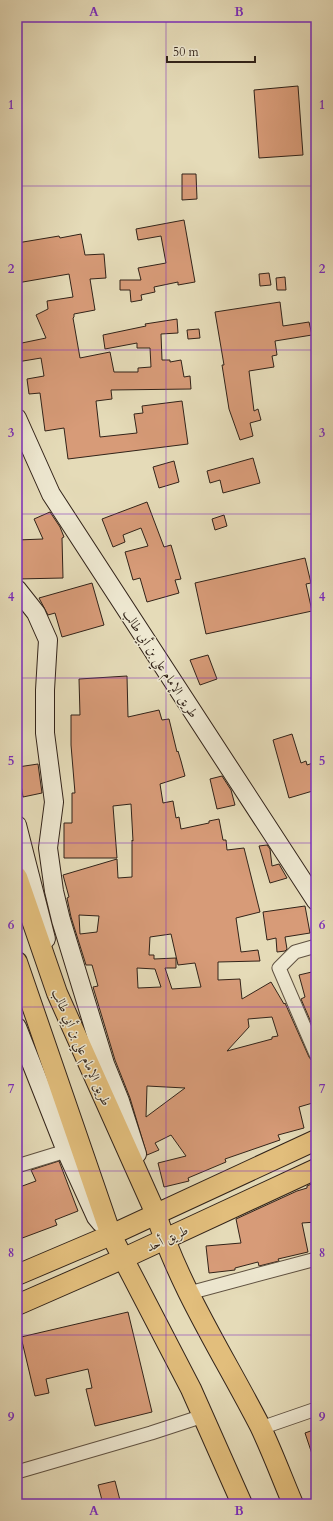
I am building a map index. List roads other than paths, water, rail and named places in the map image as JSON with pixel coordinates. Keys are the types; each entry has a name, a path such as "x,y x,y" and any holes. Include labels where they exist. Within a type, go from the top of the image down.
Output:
{"main road":[{"name":"طريق الإمام علي بن أبي طالب","path":"17,876 57,993 156,1214 164,1239 189,1293 261,1428 294,1504"},
{"path":"17,962 111,1235 122,1259 191,1389 242,1504"},
{"name":"طريق أحد","path":"17,1275 111,1235 316,1140"},
{"name":"طريق أحد","path":"17,1305 122,1259 316,1169"}],"street":[{"name":"طريق الإمام علي بن أبي طالب","path":"17,418 51,494 316,901"},
{"path":"17,589 36,613 48,640 45,690 45,733 54,802 48,848 54,891 61,920 107,1069 120,1102 156,1214"},
{"path":"17,825 42,918 57,993"},
{"path":"316,946 295,952 279,968 316,1054"},
{"path":"17,1027 66,1151 96,1217 111,1235"},
{"path":"17,1164 66,1151"},
{"path":"189,1293 316,1259"},
{"path":"261,1428 316,1409"},
{"path":"17,1472 151,1433 203,1416"}]}
